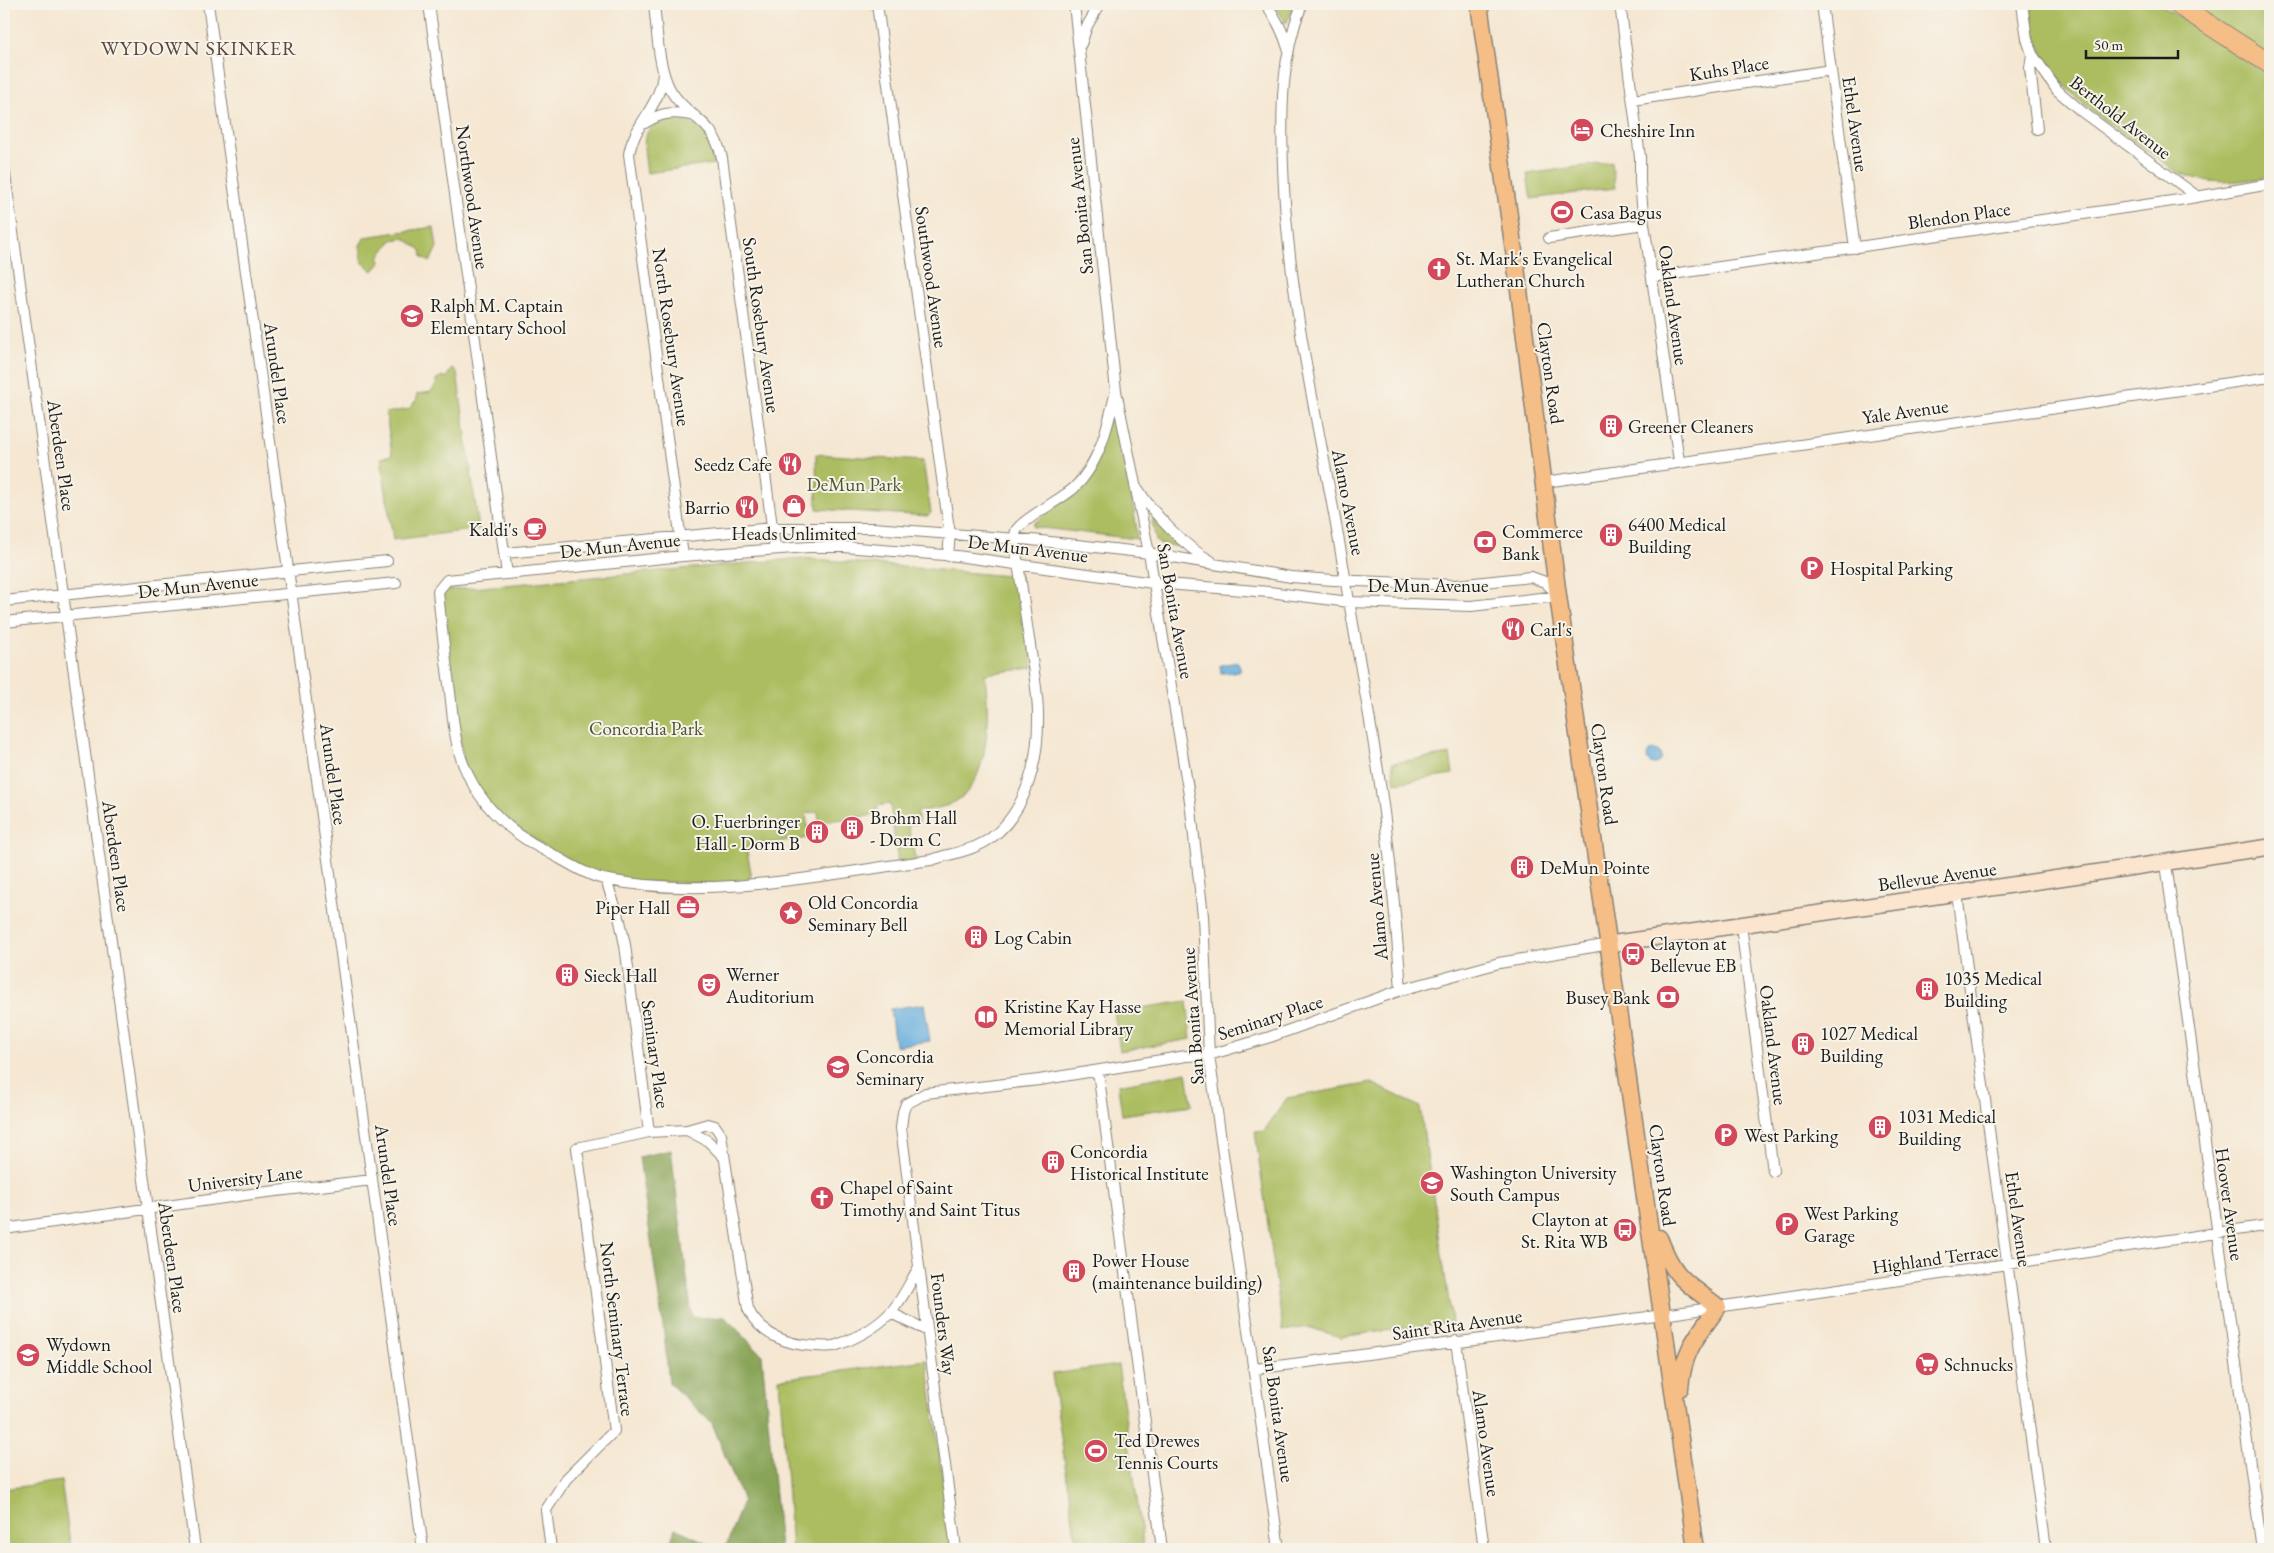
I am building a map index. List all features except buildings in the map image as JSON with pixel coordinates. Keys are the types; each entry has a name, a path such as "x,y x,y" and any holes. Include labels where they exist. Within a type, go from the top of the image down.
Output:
{"highway":[{"path":"2177,4 2270,64"}],"main road":[{"name":"Clayton Road","path":"1479,4 1545,482 1558,596 1610,944 1696,1549"},
{"path":"1648,1208 1672,1269 1684,1282 1718,1307 1695,1338 1681,1367 1678,1418"}],"street":[{"name":"Arundel Place","path":"208,4 423,1549"},
{"name":"Northwood Avenue","path":"429,4 507,574"},
{"path":"654,4 663,68"},
{"name":"Southwood Avenue","path":"877,4 950,533 948,556"},
{"name":"San Bonita Avenue","path":"1074,4 1116,391 1149,553 1190,801 1203,916 1209,1055 1279,1549"},
{"name":"San Bonita Avenue","path":"1080,47 1087,26 1100,4"},
{"name":"Alamo Avenue","path":"1266,4 1284,34 1288,49"},
{"name":"Alamo Avenue","path":"1302,4 1288,49 1284,78 1282,126 1290,266 1304,361 1346,581 1385,821 1401,990"},
{"name":"Oakland Avenue","path":"1620,4 1640,157 1644,224 1679,461"},
{"name":"Ethel Avenue","path":"1822,4 1855,248"},
{"name":"Berthold Avenue","path":"2022,4 2026,39 2032,54 2057,90 2081,111 2198,197"},
{"name":"Berthold Avenue","path":"2032,54 2030,68 2037,130"},
{"name":"South Rosebury Avenue","path":"663,68 671,92 712,132 718,143 722,158 775,548"},
{"name":"North Rosebury Avenue","path":"663,68 659,92 634,137 630,154 683,556"},
{"name":"Kuhs Place","path":"1633,100 1831,70"},
{"path":"642,125 654,117 667,113 680,112 696,116"},
{"name":"Aberdeen Place","path":"4,168 195,1549"},
{"name":"Blendon Place","path":"1652,277 2198,197 2270,184"},
{"path":"1549,238 1644,224"},
{"name":"Yale Avenue","path":"1545,482 1679,461 2270,377"},
{"name":"San Bonita Avenue","path":"1015,539 1016,531 1024,523 1075,487 1088,470 1107,424 1116,391"},
{"name":"San Bonita Avenue","path":"1134,482 1144,499 1173,531 1205,558 1216,564"},
{"name":"De Mun Avenue","path":"504,553 773,528 873,528 950,533 1149,553 1291,577 1457,585 1532,577 1545,582 1558,596"},
{"path":"606,880 667,886 726,888 931,860 963,852 992,838 1004,826 1022,800 1032,773 1036,749 1037,701 1015,539"},
{"name":"De Mun Avenue","path":"606,880 575,866 517,834 492,812 475,788 464,765 454,729 438,602 438,591 447,580 775,548 844,547 948,556 1154,583 1269,592 1349,602 1471,606 1558,596"},
{"name":"De Mun Avenue","path":"4,601 288,573 387,561"},
{"name":"De Mun Avenue","path":"4,622 396,583"},
{"name":"Bellevue Avenue","path":"1610,944 2166,864 2270,847"},
{"name":"Hoover Avenue","path":"2166,864 2216,1233 2262,1549"},
{"name":"Seminary Place","path":"577,1148 649,1132 625,945 620,921 606,880"},
{"name":"Ethel Avenue","path":"1956,894 2046,1549"},
{"name":"Oakland Avenue","path":"1741,925 1773,1171"},
{"name":"Seminary Place","path":"906,1104 919,1096 939,1091 1039,1080 1209,1055 1278,1034 1401,990 1499,963 1610,944"},
{"path":"1098,1071 1162,1549"},
{"name":"Founders Way","path":"906,1104 900,1128 956,1549"},
{"path":"649,1132 687,1130 708,1124 715,1126 721,1135 748,1309 752,1318 761,1328 779,1338 802,1346 832,1346 862,1334 891,1313 919,1267"},
{"path":"687,1130 708,1141 723,1156"},
{"name":"North Seminary Terrace","path":"551,1549 546,1510 566,1478 614,1431 577,1148"},
{"name":"University Lane","path":"4,1229 148,1208 372,1180"},
{"name":"Highland Terrace","path":"1663,1315 2270,1225"},
{"path":"891,1313 926,1330"},
{"name":"Saint Rita Avenue","path":"1255,1369 1663,1315"},
{"name":"Alamo Avenue","path":"1456,1341 1484,1549"}],"green space":[{"path":"1274,4 1295,4 1287,22 1285,22"},
{"path":"2035,4 2159,4 2270,76 2270,177 2222,182 2198,179 2174,170 2112,126 2072,93 2055,74 2043,53 2034,29 2032,13"},
{"path":"2189,4 2270,4 2270,57"},
{"path":"678,120 701,129 711,147 714,164 647,173 644,143 649,130 655,125"},
{"path":"1612,162 1615,188 1531,199 1527,174"},
{"path":"434,227 437,247 430,262 422,257 421,250 404,238 392,240 379,257 380,263 373,271 362,262 360,245 365,237"},
{"path":"452,368 457,372 479,529 393,540 381,458 392,455 386,413 409,409 417,399 417,394 431,392 436,385 436,380 442,376 446,378"},
{"path":"1116,405 1137,539 1033,527 1034,523 1074,492"},
{"name":"DeMun Park","path":"816,454 923,461 931,513 928,516 817,509"},
{"path":"1152,520 1155,520 1189,548 1159,544 1156,541"},
{"name":"Concordia Park","path":"803,558 1020,577 1033,668 985,674 987,705 986,742 977,776 969,789 953,803 917,812 919,823 908,825 916,862 898,864 890,804 877,806 878,812 875,815 819,822 818,812 806,813 809,838 746,846 751,872 750,885 621,881 575,866 492,812 464,765 438,591"},
{"path":"1450,754 1453,774 1395,783 1392,763"},
{"path":"1187,1001 1191,1039 1120,1051 1114,1012"},
{"path":"1187,1072 1192,1105 1122,1115 1118,1085"},
{"path":"1372,1083 1420,1107 1452,1322 1340,1337 1308,1327 1283,1331 1255,1132 1264,1131 1287,1098"},
{"path":"671,1150 692,1318 725,1317 762,1355 780,1549 725,1549 743,1501 712,1423 669,1383 664,1333 639,1157"},
{"path":"927,1360 952,1549 792,1549 779,1379"},
{"name":"Ted Drewes Tennis Courts","path":"1118,1365 1144,1549 1077,1549 1052,1374"},
{"path":"61,1481 71,1549 4,1549 4,1489"},
{"path":"675,1528 720,1549 669,1549"}],"water":[{"path":"1238,662 1241,670 1239,672 1221,673 1220,665"},
{"path":"1654,750 1659,752 1661,757 1659,762 1654,764 1649,762 1647,757 1649,752"},
{"path":"924,1004 930,1041 895,1046 890,1009"}],"place":[{"name":"Cheshire Inn","path":"1582,130"},
{"name":"Casa Bagus","path":"1562,212"},
{"name":"St. Mark's Evangelical Lutheran Church","path":"1439,269"},
{"name":"Ralph M. Captain Elementary School","path":"412,316"},
{"name":"Greener Cleaners","path":"1611,426"},
{"name":"Seedz Cafe","path":"790,464"},
{"name":"Heads Unlimited","path":"794,506"},
{"name":"Barrio","path":"747,507"},
{"name":"Kaldi's","path":"535,529"},
{"name":"6400 Medical Building","path":"1611,535"},
{"name":"Commerce Bank","path":"1485,542"},
{"name":"Hospital Parking","path":"1812,568"},
{"name":"Carl's","path":"1513,629"},
{"name":"Brohm Hall - Dorm C","path":"852,828"},
{"name":"O. Fuerbringer Hall - Dorm B","path":"817,832"},
{"name":"DeMun Pointe","path":"1522,867"},
{"name":"Piper Hall","path":"688,907"},
{"name":"Old Concordia Seminary Bell","path":"791,913"},
{"name":"Log Cabin","path":"976,937"},
{"name":"Clayton at Bellevue EB","path":"1633,954"},
{"name":"Sieck Hall","path":"567,975"},
{"name":"Werner Auditorium","path":"709,985"},
{"name":"1035 Medical Building","path":"1927,989"},
{"name":"Busey Bank","path":"1668,997"},
{"name":"Kristine Kay Hasse Memorial Library","path":"986,1017"},
{"name":"1027 Medical Building","path":"1803,1044"},
{"name":"Concordia Seminary","path":"838,1067"},
{"name":"1031 Medical Building","path":"1880,1127"},
{"name":"West Parking","path":"1726,1135"},
{"name":"Concordia Historical Institute","path":"1053,1162"},
{"name":"Washington University South Campus","path":"1432,1183"},
{"name":"Chapel of Saint Timothy and Saint Titus","path":"822,1198"},
{"name":"West Parking Garage","path":"1787,1224"},
{"name":"Clayton at St. Rita WB","path":"1625,1230"},
{"name":"Power House (maintenance building)","path":"1074,1271"},
{"name":"Wydown Middle School","path":"28,1355"},
{"name":"Schnucks","path":"1927,1364"},
{"name":"Ted Drewes Tennis Courts","path":"1096,1451"}],"district":[{"name":"WYDOWN SKINKER","path":"199,48"}]}
